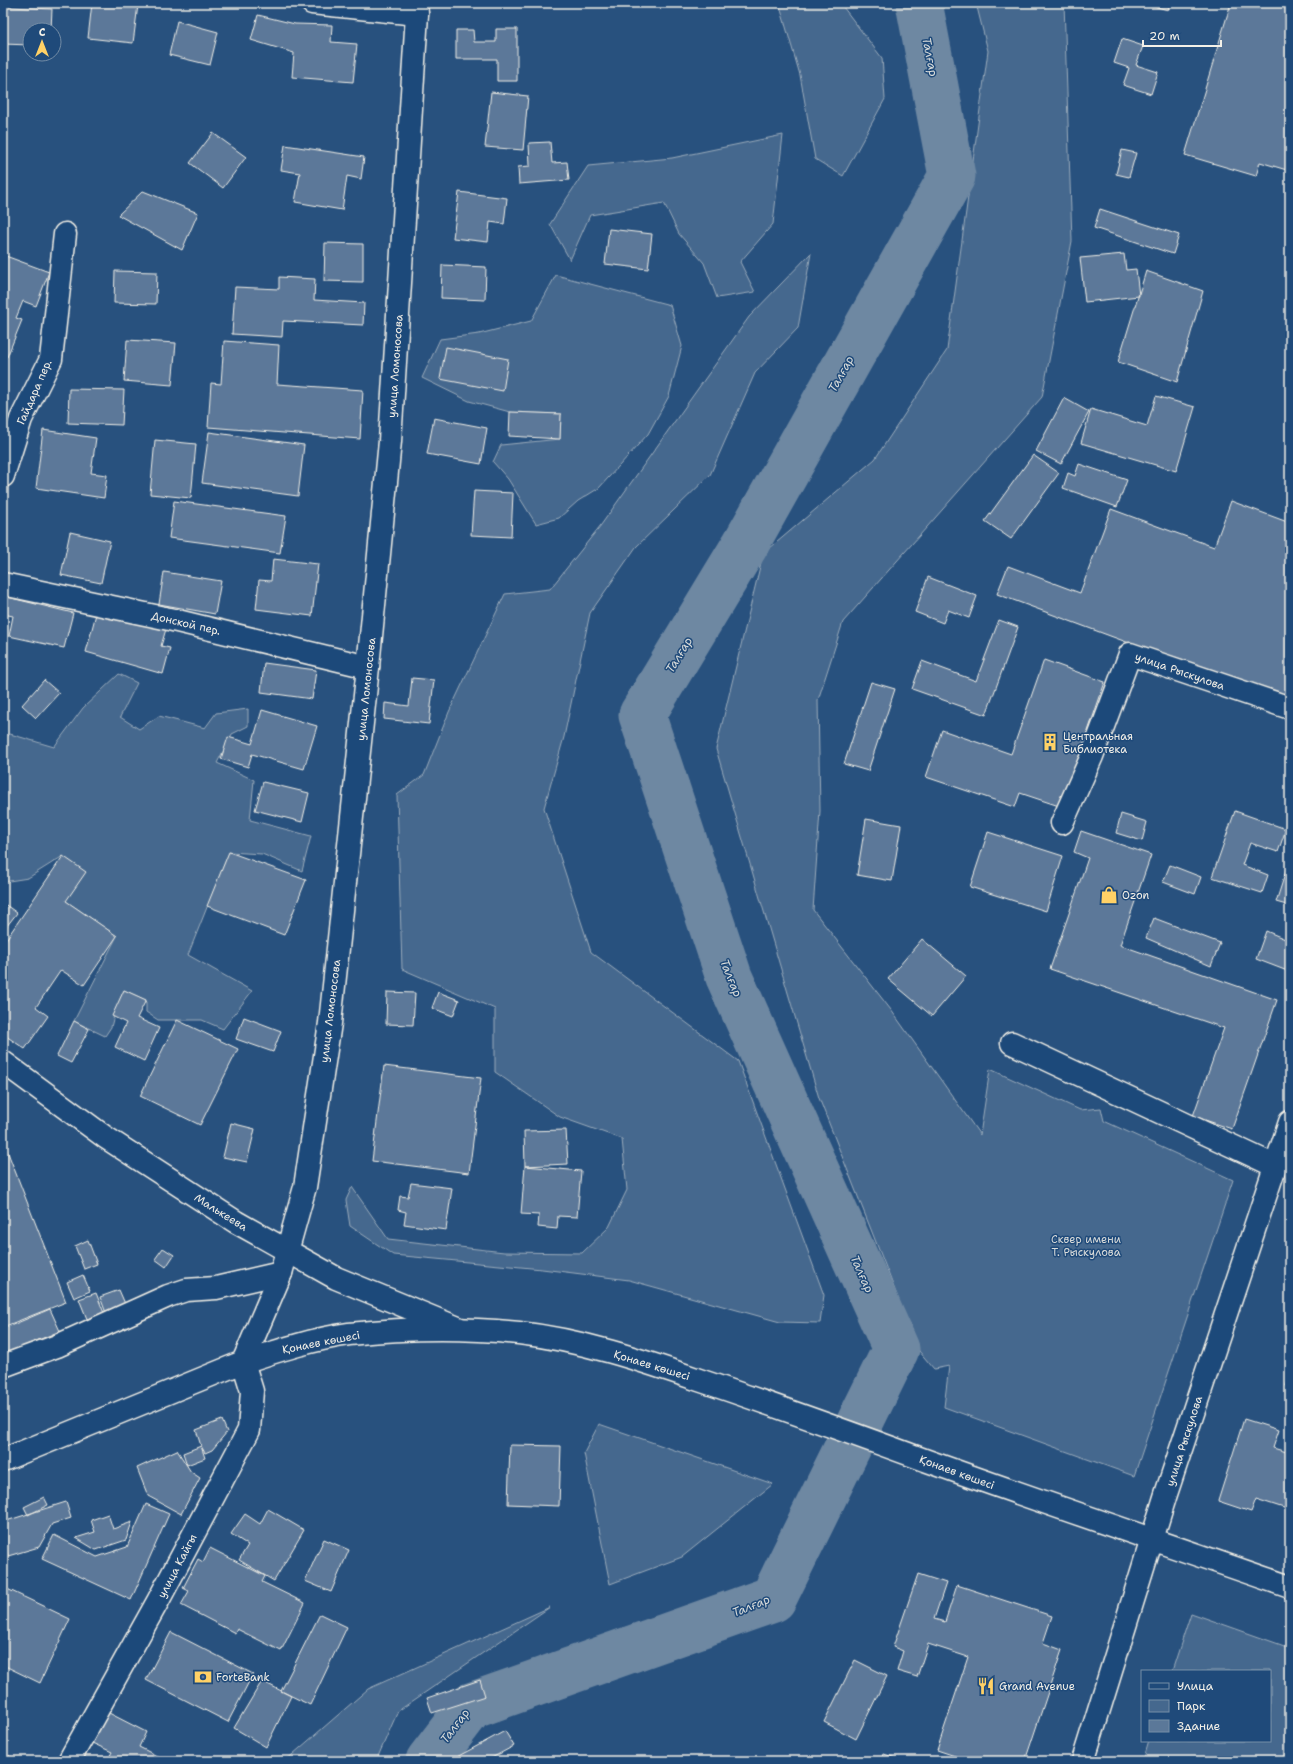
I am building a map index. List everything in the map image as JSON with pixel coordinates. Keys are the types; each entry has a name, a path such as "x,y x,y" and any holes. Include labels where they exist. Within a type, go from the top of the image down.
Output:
{"main road":[{"path":"312,3 416,9"},
{"name":"улица Ломоносова","path":"243,1362 281,1272 288,1252 305,1187 330,1023 368,667 390,441 416,9"},
{"name":"Гайдара пер.","path":"3,476 21,419 51,359 65,234"},
{"name":"Донской пер.","path":"3,584 169,619 368,667"},
{"name":"улица Рыскулова","path":"1062,823 1092,756 1130,654 1290,708"},
{"path":"1012,1043 1275,1166"},
{"name":"Малькеева","path":"3,1062 105,1137 236,1222 336,1278 458,1328"},
{"name":"улица Рыскулова","path":"1083,1761 1169,1486 1290,1122"},
{"path":"3,1366 57,1346 174,1294 192,1289 216,1288 281,1272"},
{"name":"Қонаев көшесі","path":"3,1460 243,1362 283,1349 347,1334 401,1330 458,1328 521,1333 579,1344 631,1357 751,1397 979,1480 1290,1587"},
{"name":"улица Кайгы","path":"69,1761 158,1601 249,1430 252,1391 243,1362"}],"green space":[{"path":"779,3 840,3 882,58 885,99 843,176 815,159 800,75"},
{"name":"Сквер имени Т. Рыскулова","path":"976,3 1064,3 1072,241 1042,397 843,622 818,700 820,811 813,910 891,1010 980,1135 990,1069 1080,1110 1101,1108 1104,1121 1233,1180 1134,1476 944,1407 949,1366 934,1369 919,1351 819,1098 716,749 763,554 875,459 947,350 988,51"},
{"path":"783,135 773,224 740,262 755,292 717,298 704,263 679,234 664,203 590,215 570,260 550,224 588,166 672,158"},
{"path":"811,253 798,328 755,373 710,475 636,547 590,613 564,737 544,808 591,952 738,1061 824,1295 820,1323 780,1322 629,1280 542,1269 393,1255 350,1226 346,1200 352,1187 388,1239 504,1252 582,1253 609,1227 627,1190 622,1139 560,1117 495,1072 495,1009 402,969 397,795 424,775 449,712 505,594 550,589 601,525 749,317"},
{"path":"556,275 670,305 682,346 669,396 648,434 599,488 578,501 559,518 536,524 508,479 493,462 501,445 560,439 561,414 510,412 469,401 422,378 440,339 479,334 531,321"},
{"path":"119,674 137,683 120,717 139,729 159,716 205,728 216,713 248,709 248,726 232,734 217,763 254,780 250,820 311,836 302,871 262,854 229,852 188,955 252,991 223,1029 202,1020 158,1020 146,1012 146,1000 124,990 116,1008 111,1027 105,1036 74,1021 117,936 66,901 63,856 28,878 3,882 3,741 10,734 54,747 83,708"},
{"path":"599,1424 773,1484 682,1557 610,1584 584,1453"},
{"path":"550,1607 398,1711 376,1761 285,1761 368,1689"},
{"path":"1191,1613 1290,1648 1290,1761 1152,1761 1144,1758 1149,1742 1271,1742 1271,1670 1172,1670"}],"building":[{"path":"3,3 11,3 11,7 52,9 51,22 22,22 22,45 3,44"},
{"path":"92,3 138,5 133,43 88,38"},
{"path":"1142,3 1170,3 1168,10"},
{"path":"1231,3 1290,3 1290,171 1260,162 1256,176 1185,155"},
{"path":"258,15 295,24 332,25 331,42 357,44 353,82 292,77 294,53 251,40"},
{"path":"177,21 218,32 210,65 169,55"},
{"path":"496,29 517,29 517,81 497,81 497,59 456,59 456,30 473,30 474,42 496,42"},
{"path":"1122,39 1143,46 1136,65 1158,72 1151,94 1123,85 1129,68 1114,63"},
{"path":"491,92 528,96 523,150 485,147"},
{"path":"213,133 246,157 223,188 190,163"},
{"path":"550,142 552,163 567,162 569,180 519,184 518,167 530,166 529,143"},
{"path":"285,145 364,157 361,179 347,176 342,210 295,202 300,173 281,170"},
{"path":"1122,150 1136,153 1129,177 1116,174"},
{"path":"143,191 198,213 182,250 118,215"},
{"path":"459,192 507,198 504,224 490,222 488,242 453,238"},
{"path":"1100,209 1179,235 1173,254 1094,228"},
{"path":"609,229 652,234 648,269 605,264"},
{"path":"325,243 363,244 363,282 324,281"},
{"path":"1124,254 1126,270 1136,269 1139,296 1085,302 1080,258"},
{"path":"3,255 49,272 36,306 23,301 16,318 22,320 7,357 3,355"},
{"path":"442,265 486,267 485,300 441,298"},
{"path":"115,271 157,272 156,304 114,303"},
{"path":"1146,271 1203,291 1177,382 1118,362"},
{"path":"279,277 315,279 314,300 364,303 363,325 283,321 282,337 232,334 235,287 279,289"},
{"path":"127,340 176,343 172,385 124,381"},
{"path":"224,341 279,345 277,384 363,390 360,439 208,427 211,383 221,384"},
{"path":"446,347 508,359 503,391 440,379"},
{"path":"69,389 124,390 122,425 68,423"},
{"path":"1156,396 1195,407 1176,471 1081,443 1091,409 1147,426"},
{"path":"1064,398 1089,412 1061,464 1036,451"},
{"path":"510,412 561,414 560,439 509,436"},
{"path":"434,418 487,428 481,464 427,454"},
{"path":"43,430 96,438 91,473 107,475 104,498 36,488"},
{"path":"209,432 304,445 298,496 202,483"},
{"path":"155,440 196,444 191,498 150,494"},
{"path":"1033,455 1059,473 1011,539 985,521"},
{"path":"1079,464 1127,480 1117,507 1063,488 1068,473 1075,476"},
{"path":"474,491 513,493 511,537 471,535"},
{"path":"174,501 286,516 280,553 169,538"},
{"path":"1231,501 1290,523 1290,695 1288,702 997,594 1008,566 1080,593 1111,509 1214,547"},
{"path":"70,532 110,541 101,583 61,575"},
{"path":"273,559 318,564 312,616 256,609 259,580 271,581"},
{"path":"164,572 221,581 215,614 159,604"},
{"path":"928,577 977,596 969,618 948,610 943,623 915,612"},
{"path":"3,596 73,613 64,648 9,636 13,616 3,614"},
{"path":"97,610 166,629 161,646 170,648 163,674 86,652"},
{"path":"999,620 1018,627 986,715 912,689 922,661 976,681"},
{"name":"Центральная Библиотека","path":"1044,660 1105,682 1062,807 1020,793 1015,807 926,777 942,730 1011,754"},
{"path":"264,663 316,670 312,699 261,692"},
{"path":"412,678 434,680 429,724 384,719 385,703 409,706"},
{"path":"44,680 59,693 36,718 22,705"},
{"path":"871,682 895,689 868,771 844,764"},
{"path":"262,710 317,726 304,769 252,754 248,767 221,759 228,737 252,744"},
{"path":"263,782 309,793 302,822 255,810"},
{"path":"1235,811 1286,829 1278,852 1250,843 1242,865 1268,875 1262,893 1212,877"},
{"path":"1121,814 1147,822 1142,841 1116,833"},
{"path":"866,819 901,825 892,881 857,875"},
{"path":"1081,831 1151,855 1120,945 1277,1000 1232,1129 1193,1116 1224,1028 1050,969 1088,858 1074,852"},
{"path":"988,832 1063,856 1046,911 970,887"},
{"path":"229,852 306,880 284,935 207,906"},
{"path":"63,856 86,872 66,901 117,936 84,985 61,970 36,1007 48,1016 25,1049 3,1034 3,944"},
{"path":"1170,865 1201,877 1195,894 1163,882"},
{"path":"1288,865 1290,866 1290,906 1276,902"},
{"path":"3,903 17,913 3,931"},
{"path":"1154,918 1220,943 1211,966 1146,938"},
{"path":"1266,931 1290,941 1290,972 1256,959"},
{"path":"922,939 966,976 932,1016 888,979"},
{"path":"124,990 146,1000 137,1018 159,1028 144,1061 115,1047 126,1023 112,1016"},
{"path":"387,992 415,993 413,1025 386,1024"},
{"path":"438,992 459,1000 453,1016 432,1008"},
{"path":"244,1017 281,1031 273,1052 236,1039"},
{"path":"177,1020 238,1049 200,1125 140,1096"},
{"path":"74,1021 89,1029 71,1063 57,1056"},
{"path":"384,1066 481,1078 469,1173 372,1161"},
{"path":"231,1123 255,1129 247,1162 223,1157"},
{"path":"566,1130 568,1164 525,1166 524,1131"},
{"path":"3,1140 66,1302 3,1327"},
{"path":"525,1166 581,1171 577,1217 558,1216 557,1229 538,1227 539,1215 521,1214"},
{"path":"411,1183 452,1188 446,1230 404,1224 406,1212 398,1210 400,1196 408,1197"},
{"path":"88,1240 97,1264 84,1269 75,1246"},
{"path":"163,1248 174,1255 166,1267 155,1259"},
{"path":"83,1275 90,1291 74,1298 67,1282"},
{"path":"119,1290 126,1306 106,1313 100,1297"},
{"path":"96,1293 104,1313 87,1319 79,1299"},
{"path":"50,1309 60,1331 3,1355 3,1329"},
{"path":"1290,1372 1290,1387 1286,1386"},
{"path":"1244,1419 1279,1430 1273,1448 1290,1453 1290,1510 1256,1499 1251,1512 1218,1501"},
{"path":"222,1420 227,1432 212,1450 205,1453 196,1430"},
{"path":"510,1445 561,1446 559,1506 508,1504"},
{"path":"201,1446 205,1458 187,1465 183,1453"},
{"path":"177,1450 191,1472 200,1478 181,1514 148,1496 137,1468"},
{"path":"44,1497 48,1505 28,1515 24,1507"},
{"path":"66,1502 71,1518 52,1524 39,1547 8,1556 3,1540 3,1522"},
{"path":"146,1504 169,1514 131,1600 42,1559 54,1535 97,1557 127,1547"},
{"path":"268,1509 304,1530 274,1581 239,1560 248,1545 231,1534 245,1514 260,1524"},
{"path":"108,1514 113,1529 132,1522 126,1540 96,1550 76,1538 95,1532 91,1520"},
{"path":"324,1539 349,1550 331,1592 305,1581"},
{"path":"210,1548 265,1576 262,1582 305,1603 281,1651 237,1629 235,1633 181,1605 189,1591 183,1588 198,1559 203,1562"},
{"path":"918,1574 946,1583 934,1619 945,1622 957,1585 1052,1616 1043,1643 1062,1650 1025,1761 970,1761 937,1750 968,1657 928,1644 917,1677 897,1671 903,1651 893,1647"},
{"path":"3,1587 70,1619 40,1683 3,1665"},
{"path":"320,1614 347,1627 310,1705 281,1691"},
{"path":"171,1632 253,1674 228,1722 146,1680"},
{"path":"855,1660 887,1676 856,1739 824,1722"},
{"path":"480,1680 485,1696 432,1713 427,1698"},
{"path":"262,1681 291,1696 266,1747 234,1728"},
{"path":"107,1712 146,1732 139,1747 163,1759 162,1761 107,1761 112,1752 92,1743"},
{"path":"505,1731 514,1746 486,1761 454,1761 453,1759"},
{"path":"3,1753 20,1761 3,1761"},
{"path":"884,1754 905,1761 881,1761"}],"waterway":[{"name":"Талғар","path":"429,1761 471,1706 773,1599 896,1349 729,977 642,715 745,545 952,176 919,3"}],"place":[{"name":"Центральная Библиотека","path":"1050,742"},
{"name":"Ozon","path":"1109,895"},
{"name":"ForteBank","path":"203,1677"},
{"name":"Grand Avenue","path":"986,1686"}]}
